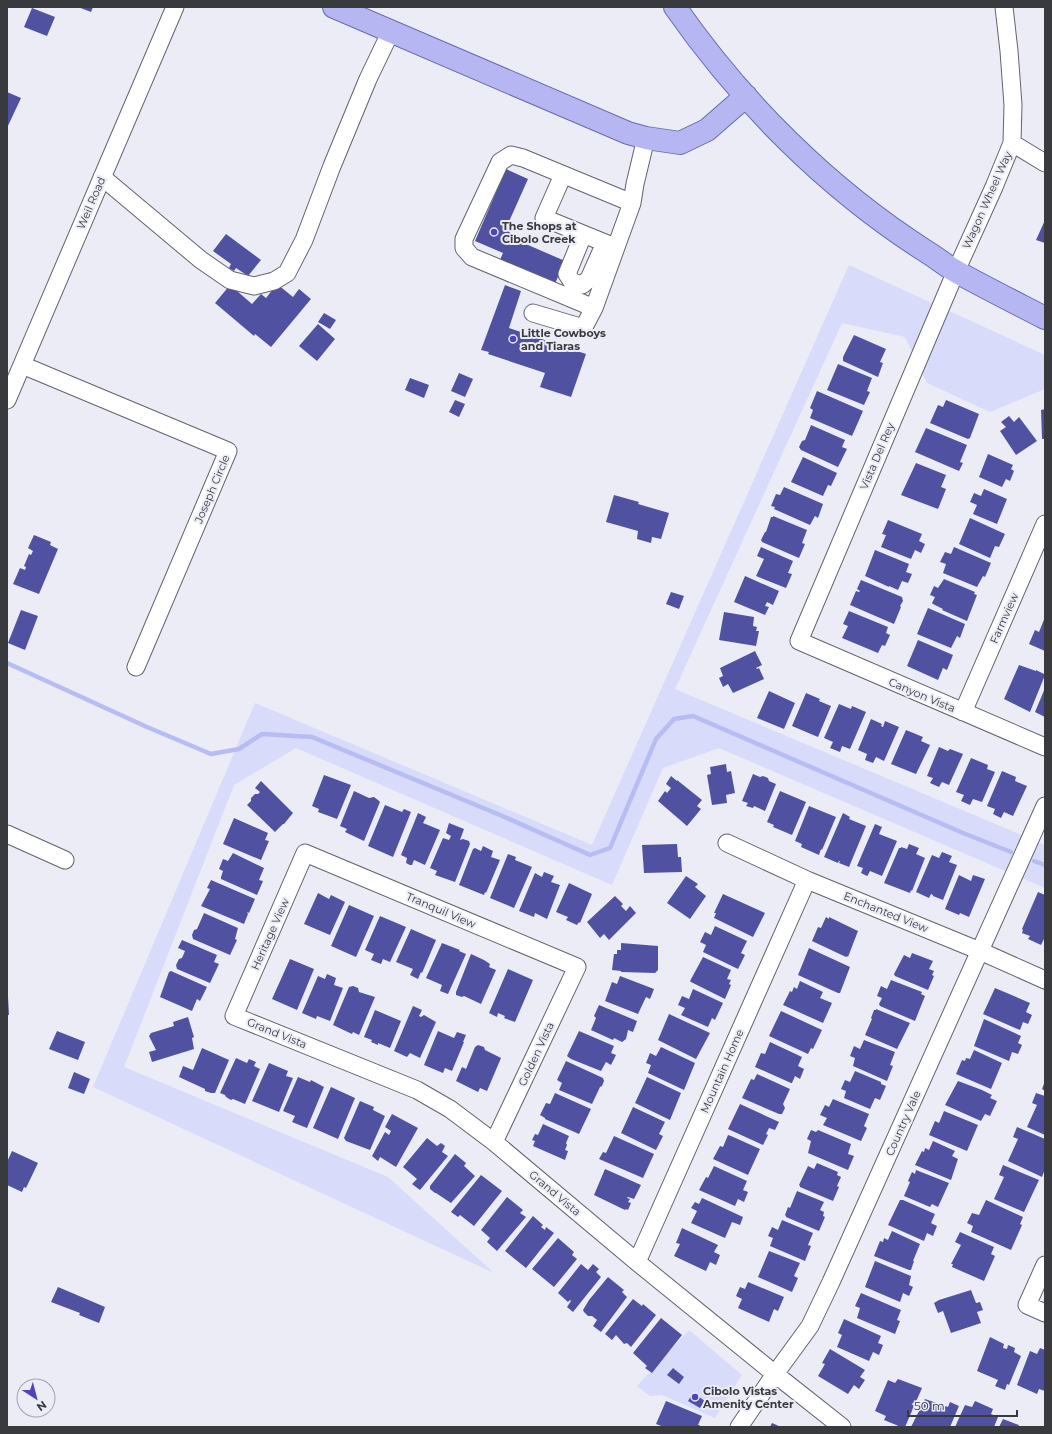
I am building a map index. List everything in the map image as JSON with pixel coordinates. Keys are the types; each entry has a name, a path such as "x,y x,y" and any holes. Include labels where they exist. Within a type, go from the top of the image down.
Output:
{"main road":[{"path":"334,7 628,133 646,138 680,143 707,130 746,96"},
{"path":"675,7 711,55 746,96 811,162 854,200 893,230 956,271 1045,318"}],"street":[{"name":"Weil Road","path":"7,400 175,7"},
{"name":"Wagon Wheel Way","path":"956,271 1012,143 1013,104 1004,7"},
{"path":"102,177 201,260 230,280 254,286 274,281 287,273 304,240 332,166 368,79 391,32"},
{"path":"583,235 567,274 572,282 582,285 589,279 610,245 632,203 646,138"},
{"path":"1012,143 1045,163"},
{"path":"594,308 472,257 464,248 464,239 500,162 511,155 524,158 632,203"},
{"path":"563,175 544,218 610,245"},
{"path":"534,313 580,327 585,325 594,308 610,245"},
{"name":"Vista Del Rey","path":"799,642 956,271"},
{"name":"Joseph Circle","path":"22,365 228,451 136,667"},
{"name":"Farmview","path":"963,712 1045,524"},
{"name":"Canyon Vista","path":"799,642 1045,747"},
{"name":"Country Vale","path":"739,1427 810,1326 1045,806"},
{"path":"7,834 65,860"},
{"name":"Enchanted View","path":"727,844 807,880 980,951 1045,980"},
{"name":"Tranquil View","path":"305,853 577,967"},
{"name":"Heritage View","path":"234,1016 305,853"},
{"name":"Mountain Home","path":"637,1262 807,880"},
{"name":"Golden Vista","path":"494,1142 577,967"},
{"name":"Grand Vista","path":"234,1016 417,1090 450,1109 494,1142 637,1262 842,1427"},
{"path":"1045,1265 1027,1306 1045,1313"}],"shaded area":[{"path":"849,265 1045,355 1045,389 990,412 927,383 905,337 842,323 675,689 1045,845 1045,888 719,748 663,768 612,885 296,748 234,785 124,1067 388,1177 494,1273 93,1087 255,703 592,845"},
{"path":"689,1330 742,1375 715,1418 662,1395 650,1396 637,1386"}],"building":[{"path":"78,7 93,7 91,12"},
{"path":"32,8 55,17 47,36 24,27"},
{"path":"7,92 21,98 7,128"},
{"name":"The Shops at Cibolo Creek","path":"506,169 528,179 507,226 512,238 565,261 554,286 499,262 503,253 475,241"},
{"path":"1045,220 1045,243 1036,240"},
{"path":"226,234 261,260 248,276 236,268 234,271 229,268 231,264 213,251"},
{"path":"277,284 293,297 299,289 311,299 271,347 255,334 254,336 215,303 230,285 252,304 261,294 266,298"},
{"name":"Little Cowboys and Tiaras","path":"505,285 521,291 509,328 586,354 571,397 540,387 545,373 488,354 489,352 481,350"},
{"path":"324,313 336,320 330,329 318,322"},
{"path":"318,324 335,339 317,361 299,346"},
{"path":"854,335 886,349 880,362 883,363 878,377 843,361 843,357"},
{"path":"838,364 872,378 867,391 870,392 864,405 827,390"},
{"path":"459,373 473,379 465,397 451,391"},
{"path":"410,378 429,385 424,398 405,390"},
{"path":"817,391 863,411 852,436 810,418 813,410 810,408"},
{"path":"455,400 465,404 459,417 449,412"},
{"path":"946,400 979,414 970,438 968,439 930,423 938,405 943,407"},
{"path":"1045,409 1045,439 1042,439 1041,410"},
{"path":"1009,416 1014,422 1019,417 1037,441 1016,455 1000,431 1006,427 1001,422"},
{"path":"811,425 845,440 842,447 847,449 838,467 801,450 799,447 802,441 805,440"},
{"path":"926,428 967,445 960,462 963,463 959,471 915,452"},
{"path":"988,454 1013,465 1011,469 1014,471 1010,481 1006,479 1002,487 979,477"},
{"path":"803,457 837,473 831,486 828,485 823,496 791,482"},
{"path":"916,463 946,475 941,487 946,489 938,509 901,495"},
{"path":"784,487 823,504 818,518 815,516 810,525 774,509 775,507 771,506 776,494 780,495"},
{"path":"984,489 1007,499 997,524 973,514 977,505 970,502 974,493 981,496"},
{"path":"614,495 669,513 661,539 652,537 651,543 637,539 638,531 606,522"},
{"path":"773,516 807,530 802,543 805,544 799,558 762,542 761,540 766,532 771,517"},
{"path":"970,518 1005,534 999,547 995,546 990,558 959,544"},
{"path":"888,520 922,534 919,541 925,544 921,553 915,550 911,559 881,547 886,535 882,534"},
{"path":"34,535 51,542 50,545 58,549 39,594 13,584 20,568 25,570 26,567 24,566 29,554 31,555 33,551 28,548"},
{"path":"761,547 793,561 788,573 792,574 786,588 756,576 764,559 757,556"},
{"path":"954,547 991,563 985,577 983,576 977,587 943,573 946,564 940,562 945,552 951,554"},
{"path":"875,550 909,564 906,572 912,574 908,583 902,581 898,590 865,576"},
{"path":"745,576 779,591 773,605 767,602 765,606 769,607 765,615 734,602"},
{"path":"944,579 975,592 974,594 977,595 967,621 942,610 943,609 932,603 935,597 930,595 934,586 938,588"},
{"path":"861,580 902,597 903,601 894,624 850,605 856,591 860,591 857,589"},
{"path":"671,592 684,596 679,609 666,604"},
{"path":"928,608 965,624 960,638 957,636 951,648 917,634"},
{"path":"21,610 38,616 25,650 8,643"},
{"path":"849,611 888,627 886,633 890,635 885,646 882,645 878,653 842,638 848,626 843,624"},
{"path":"724,612 754,617 753,626 757,627 756,631 759,631 756,646 719,640"},
{"path":"1045,617 1045,651 1029,644 1035,630 1039,632"},
{"path":"918,640 953,655 947,670 943,668 938,680 907,666"},
{"path":"755,651 762,665 756,668 759,668 764,679 733,693 728,684 723,687 719,678 723,676 720,668"},
{"path":"1019,665 1036,670 1045,675 1030,712 1004,699"},
{"path":"1045,688 1045,717 1035,712"},
{"path":"769,691 795,703 784,729 757,718"},
{"path":"806,693 831,706 818,737 792,726"},
{"path":"839,704 851,709 852,706 866,712 850,749 842,746 840,752 830,748 833,742 824,738"},
{"path":"871,719 882,724 881,726 883,727 885,721 899,727 884,761 876,757 873,763 865,760 867,754 858,750"},
{"path":"906,730 923,737 921,741 930,745 916,774 891,764"},
{"path":"939,747 948,751 950,749 963,754 949,785 942,782 939,787 930,783 933,778 927,776"},
{"path":"971,758 988,765 987,769 995,772 982,802 973,799 970,805 961,801 964,795 956,792"},
{"path":"726,764 727,772 731,771 735,793 726,795 727,803 712,805 707,775 711,774 710,767"},
{"path":"1002,771 1016,777 1015,781 1027,786 1013,816 1004,812 1001,818 993,814 995,809 987,806"},
{"path":"753,774 768,778 769,781 776,784 765,811 754,806 753,808 746,806 748,803 742,801"},
{"path":"324,775 351,785 337,819 318,812 319,809 312,806"},
{"path":"671,776 702,800 697,806 701,809 687,826 658,801 665,791 667,793 671,788 666,784"},
{"path":"261,781 293,813 275,832 247,805 255,794 260,792 255,788"},
{"path":"354,791 369,798 374,797 380,802 364,841 345,832 347,829 340,826"},
{"path":"780,791 806,802 792,835 773,827 774,825 767,822"},
{"path":"385,805 402,812 404,809 411,812 393,857 368,846"},
{"path":"809,806 836,817 819,855 801,847 802,844 795,841"},
{"path":"418,813 426,817 423,823 440,830 425,865 414,860 412,865 410,865 406,863 407,858 401,855"},
{"path":"843,813 850,817 849,819 866,826 849,867 839,863 840,861 838,863 824,857"},
{"path":"234,818 268,833 265,840 269,841 261,860 223,844"},
{"path":"449,823 464,829 460,840 463,839 469,841 470,844 455,882 435,875 437,871 430,868 443,838 449,840 451,836 446,833"},
{"path":"875,824 882,827 879,834 897,841 882,876 870,871 867,876 861,873 863,868 857,866"},
{"path":"677,844 678,857 681,857 682,872 644,873 642,845"},
{"path":"909,844 919,848 916,854 925,858 910,893 884,883 899,848 901,847 907,849"},
{"path":"483,846 493,851 491,857 500,860 484,895 459,885 473,849 475,848 481,851"},
{"path":"942,852 952,856 949,862 957,865 943,900 931,894 929,898 916,892 932,855 939,858"},
{"path":"233,853 264,868 259,880 263,881 257,895 221,879 223,871 219,869 223,859 228,861"},
{"path":"508,854 516,857 515,860 532,867 514,908 490,898"},
{"path":"544,872 554,876 551,882 560,885 547,919 535,913 534,917 519,911 535,873 542,877"},
{"path":"959,875 971,881 973,875 985,879 969,917 960,913 959,915 945,909"},
{"path":"686,876 698,884 695,887 706,896 690,919 667,903"},
{"path":"211,880 255,899 249,913 247,912 248,914 244,924 201,906 210,889 207,888"},
{"path":"569,883 592,894 580,923 579,922 577,925 566,920 568,917 556,912"},
{"path":"1038,892 1045,895 1045,937 1041,945 1028,939 1030,936 1022,933 1022,929"},
{"path":"318,893 329,899 331,895 345,902 330,935 304,924"},
{"path":"723,894 765,913 753,937 714,918 716,913 714,913"},
{"path":"615,896 623,904 621,906 626,911 630,906 636,913 609,940 604,934 600,938 587,922"},
{"path":"349,905 374,916 356,957 331,946"},
{"path":"204,913 238,928 235,939 237,940 230,955 193,939 192,935 194,930 197,929"},
{"path":"380,916 406,927 390,962 383,959 381,964 371,960 374,954 365,950"},
{"path":"826,917 829,919 829,917 858,931 848,957 812,941 818,927 821,928"},
{"path":"715,926 747,941 741,953 745,955 738,969 703,952 706,945 700,942 705,932 711,935"},
{"path":"411,929 436,940 418,979 410,975 413,969 396,962"},
{"path":"182,940 217,955 214,962 219,964 210,983 177,969 176,965 179,959 182,958 185,951 178,948"},
{"path":"442,943 466,954 448,994 440,991 442,985 426,978"},
{"path":"621,943 658,946 658,970 655,973 621,972 612,970 614,954 617,954 617,950 621,950"},
{"path":"809,948 850,967 840,993 798,975"},
{"path":"912,953 933,961 929,969 934,971 932,975 934,976 928,990 895,976 894,974 904,955 910,958"},
{"path":"471,954 484,960 490,964 489,967 496,970 481,1004 464,996 462,997 456,995"},
{"path":"703,957 731,970 727,979 731,980 729,984 731,985 725,999 690,981"},
{"path":"290,959 314,969 297,1010 272,999"},
{"path":"508,969 533,980 515,1022 504,1018 505,1016 498,1013 497,1017 489,1013"},
{"path":"171,971 207,987 200,1001 197,999 192,1011 160,997 169,972"},
{"path":"327,974 336,978 334,985 343,988 330,1021 317,1016 316,1019 302,1013 318,976 325,979"},
{"path":"620,976 654,989 650,999 646,997 638,1014 605,1001 612,982 617,984"},
{"path":"891,980 922,992 921,994 925,996 915,1021 880,1006 879,1004 882,998 877,996 881,986 887,989"},
{"path":"800,981 823,992 820,998 832,1003 823,1023 783,1005 790,991 792,992 794,987 797,989"},
{"path":"353,986 358,988 359,992 375,997 359,1035 353,1032 352,1034 333,1025 349,987"},
{"path":"995,988 1030,1003 1026,1012 1032,1015 1028,1024 1023,1022 1020,1030 983,1014"},
{"path":"693,989 723,1003 715,1020 712,1018 708,1027 681,1015 685,1008 678,1005 682,996 689,999"},
{"path":"8,997 9,1015 7,1015"},
{"path":"599,1005 637,1021 633,1032 628,1030 626,1039 622,1042 614,1038 613,1040 591,1030 596,1018 594,1016"},
{"path":"413,1006 422,1010 419,1016 421,1017 424,1015 436,1022 420,1058 410,1053 407,1057 394,1051"},
{"path":"876,1009 910,1023 897,1049 865,1035 874,1010"},
{"path":"375,1010 401,1021 390,1048 378,1043 378,1045 371,1042 372,1040 364,1037"},
{"path":"781,1011 822,1030 813,1049 811,1048 808,1054 769,1036"},
{"path":"669,1014 710,1033 696,1059 658,1040"},
{"path":"188,1017 194,1037 192,1038 194,1049 152,1062 149,1052 156,1050 149,1036 151,1033 174,1026 173,1022"},
{"path":"984,1019 1021,1036 1018,1043 1022,1045 1018,1054 1012,1052 1009,1061 974,1046"},
{"path":"57,1031 85,1042 78,1060 49,1049"},
{"path":"438,1031 454,1038 457,1032 466,1035 452,1071 445,1068 443,1073 424,1065"},
{"path":"579,1031 614,1046 611,1053 616,1055 611,1065 606,1062 601,1071 567,1056"},
{"path":"864,1040 895,1052 890,1065 893,1066 887,1081 853,1066 855,1058 850,1056 854,1046 860,1049"},
{"path":"770,1042 802,1057 798,1066 804,1069 800,1079 795,1076 791,1083 755,1067 761,1053 765,1054"},
{"path":"478,1045 484,1047 485,1050 501,1058 487,1091 480,1088 478,1092 456,1081 462,1067 466,1069 475,1047"},
{"path":"661,1047 695,1063 684,1090 648,1073 651,1065 646,1063 650,1053 656,1056"},
{"path":"202,1048 229,1060 215,1093 205,1091 205,1089 179,1077 183,1066 193,1070"},
{"path":"974,1050 1002,1063 991,1089 956,1074 962,1060 965,1061 966,1058 970,1059"},
{"path":"236,1058 247,1063 249,1059 256,1062 254,1066 260,1069 245,1104 233,1099 231,1100 220,1093"},
{"path":"566,1061 603,1078 604,1081 602,1086 600,1087 592,1104 559,1090 562,1083 557,1080"},
{"path":"269,1063 288,1071 286,1076 293,1078 279,1112 252,1101"},
{"path":"855,1071 881,1082 881,1084 886,1086 880,1100 875,1098 870,1109 844,1098 846,1091 841,1089 845,1080 850,1082"},
{"path":"74,1072 90,1079 84,1094 68,1088"},
{"path":"757,1074 790,1089 783,1104 785,1108 782,1114 742,1098 751,1079 754,1080"},
{"path":"298,1077 310,1082 311,1080 324,1087 307,1128 292,1122 295,1116 283,1111"},
{"path":"647,1077 681,1093 670,1120 635,1103"},
{"path":"958,1081 992,1095 990,1098 997,1101 990,1116 985,1114 981,1121 945,1105"},
{"path":"1045,1081 1045,1091 1042,1089"},
{"path":"331,1087 355,1098 338,1139 313,1128"},
{"path":"555,1093 591,1109 579,1134 545,1119 540,1115 546,1103 550,1104"},
{"path":"1036,1093 1045,1096 1045,1135 1027,1127 1037,1105 1032,1103"},
{"path":"833,1099 869,1114 864,1126 867,1128 861,1141 823,1125 827,1118 820,1115 825,1105 829,1107"},
{"path":"360,1101 374,1107 373,1110 385,1116 370,1150 346,1141 344,1138"},
{"path":"740,1104 779,1122 775,1130 769,1128 766,1134 768,1135 763,1145 728,1129"},
{"path":"633,1107 665,1122 659,1134 663,1136 656,1150 621,1133"},
{"path":"944,1111 978,1125 967,1151 929,1135 935,1121 939,1123"},
{"path":"392,1114 418,1128 396,1167 380,1157 378,1161 372,1156 385,1132 389,1135 391,1131 385,1127"},
{"path":"543,1124 569,1136 566,1143 567,1145 565,1150 568,1151 565,1160 533,1146 535,1141 532,1140 535,1134 538,1135"},
{"path":"1017,1127 1045,1139 1045,1169 1042,1177 1008,1161 1018,1139 1013,1137"},
{"path":"811,1130 816,1132 818,1130 851,1144 848,1154 854,1156 848,1170 808,1153 811,1141 807,1139"},
{"path":"728,1135 760,1149 748,1175 713,1159 720,1146 723,1147"},
{"path":"614,1136 654,1154 643,1178 599,1159 603,1152 606,1153"},
{"path":"427,1138 437,1146 441,1143 445,1146 442,1152 448,1156 420,1190 412,1184 417,1179 403,1167"},
{"path":"933,1141 955,1151 952,1156 958,1159 951,1180 915,1165 922,1151 924,1152 925,1148 929,1150"},
{"path":"12,1151 38,1163 26,1188 24,1187 22,1192 7,1185 7,1162"},
{"path":"455,1154 466,1163 464,1166 475,1176 451,1203 430,1189 430,1186"},
{"path":"817,1163 838,1172 837,1175 841,1177 837,1186 839,1187 833,1201 800,1187 799,1185 808,1166 814,1169"},
{"path":"1003,1165 1039,1180 1024,1212 994,1199 1004,1177 999,1175"},
{"path":"714,1166 747,1181 743,1190 748,1192 744,1202 738,1199 735,1206 699,1190 706,1177 708,1178"},
{"path":"605,1169 641,1185 634,1199 627,1198 630,1199 628,1202 631,1203 628,1210 625,1210 594,1195"},
{"path":"916,1170 949,1183 938,1207 932,1204 930,1207 904,1196 910,1182 908,1181 912,1172 915,1174"},
{"path":"481,1175 502,1191 474,1226 460,1215 458,1217 451,1212"},
{"path":"797,1191 824,1202 820,1210 824,1212 823,1216 825,1217 819,1231 786,1217 785,1215 788,1207 790,1208"},
{"path":"507,1197 523,1210 520,1213 526,1217 497,1251 487,1242 490,1238 481,1230"},
{"path":"702,1198 743,1217 740,1225 732,1222 725,1238 691,1223 697,1211 691,1208 695,1202 699,1204"},
{"path":"900,1200 935,1214 931,1223 937,1226 933,1236 927,1233 924,1241 888,1225"},
{"path":"986,1200 1023,1217 1020,1224 1022,1225 1011,1250 971,1232 973,1226 967,1223 972,1213 979,1215"},
{"path":"533,1216 543,1225 541,1227 545,1230 546,1227 554,1233 526,1268 505,1251"},
{"path":"782,1220 813,1233 808,1245 811,1246 805,1261 770,1246 773,1238 768,1236 772,1227 778,1230"},
{"path":"682,1228 718,1245 714,1252 720,1255 716,1265 710,1262 706,1271 674,1256 680,1244 676,1243"},
{"path":"892,1231 920,1244 911,1270 874,1256 880,1241 883,1242 884,1238 888,1240"},
{"path":"960,1232 994,1247 991,1254 995,1256 984,1281 952,1267 953,1264 951,1264 961,1245 955,1242"},
{"path":"558,1238 574,1252 572,1255 577,1259 554,1287 532,1269"},
{"path":"769,1251 800,1263 794,1276 798,1278 792,1292 758,1277"},
{"path":"875,1261 911,1276 909,1285 913,1287 909,1296 903,1293 900,1302 865,1287"},
{"path":"581,1264 588,1270 593,1264 599,1269 596,1272 601,1277 573,1312 567,1307 571,1301 570,1300 568,1302 558,1293"},
{"path":"608,1277 624,1290 622,1292 627,1297 601,1332 593,1326 597,1320 592,1316 588,1316 583,1310 589,1300"},
{"path":"748,1282 784,1297 778,1311 774,1309 769,1322 738,1308 742,1299 736,1296 740,1287 745,1289"},
{"path":"58,1287 105,1307 99,1323 79,1315 80,1313 51,1302"},
{"path":"971,1290 976,1303 980,1302 983,1310 977,1312 981,1323 951,1333 943,1311 938,1313 934,1303"},
{"path":"861,1293 901,1310 897,1320 900,1321 895,1334 857,1318 860,1308 855,1306"},
{"path":"633,1299 642,1306 643,1304 656,1315 631,1347 627,1343 624,1344 616,1335 612,1340 605,1334"},
{"path":"661,1318 682,1335 652,1373 645,1368 647,1366 633,1353"},
{"path":"844,1319 881,1336 878,1343 883,1345 879,1355 873,1352 869,1361 837,1347 842,1335 838,1333"},
{"path":"990,1337 1004,1344 1003,1348 1007,1349 1008,1345 1015,1348 1014,1352 1021,1356 1009,1385 1007,1384 1005,1390 995,1386 998,1380 977,1371"},
{"path":"1040,1348 1045,1350 1045,1391 1039,1389 1037,1394 1017,1385 1030,1351 1037,1354"},
{"path":"830,1349 865,1370 860,1377 865,1380 859,1389 854,1385 848,1394 818,1376 825,1364 822,1363"},
{"name":"Cibolo Vistas Amenity Center","path":"673,1368 684,1377 679,1384 667,1375"},
{"path":"898,1379 922,1388 905,1427 901,1427 884,1420 886,1416 875,1411 888,1380 895,1383"},
{"name":"Cibolo Vistas Amenity Center","path":"693,1393 705,1401 700,1408 688,1401"},
{"path":"925,1399 948,1407 950,1402 959,1406 950,1427 911,1427"},
{"path":"666,1401 702,1416 698,1425 700,1425 699,1427 664,1427 656,1424"},
{"path":"975,1401 993,1409 991,1414 998,1417 994,1427 955,1427 965,1405 972,1407"},
{"path":"1003,1419 1019,1425 1018,1427 999,1427"},
{"path":"772,1423 781,1427 770,1427"}],"waterway":[{"path":"7,663 147,727 211,754 239,749 262,734 312,737 500,815 590,855 610,848 656,739 674,719 693,716 963,833 1011,852"},
{"path":"1034,861 1045,865"}],"place":[{"name":"The Shops at Cibolo Creek","path":"494,232"},
{"name":"Little Cowboys and Tiaras","path":"513,339"},
{"name":"Cibolo Vistas Amenity Center","path":"695,1397"}]}
